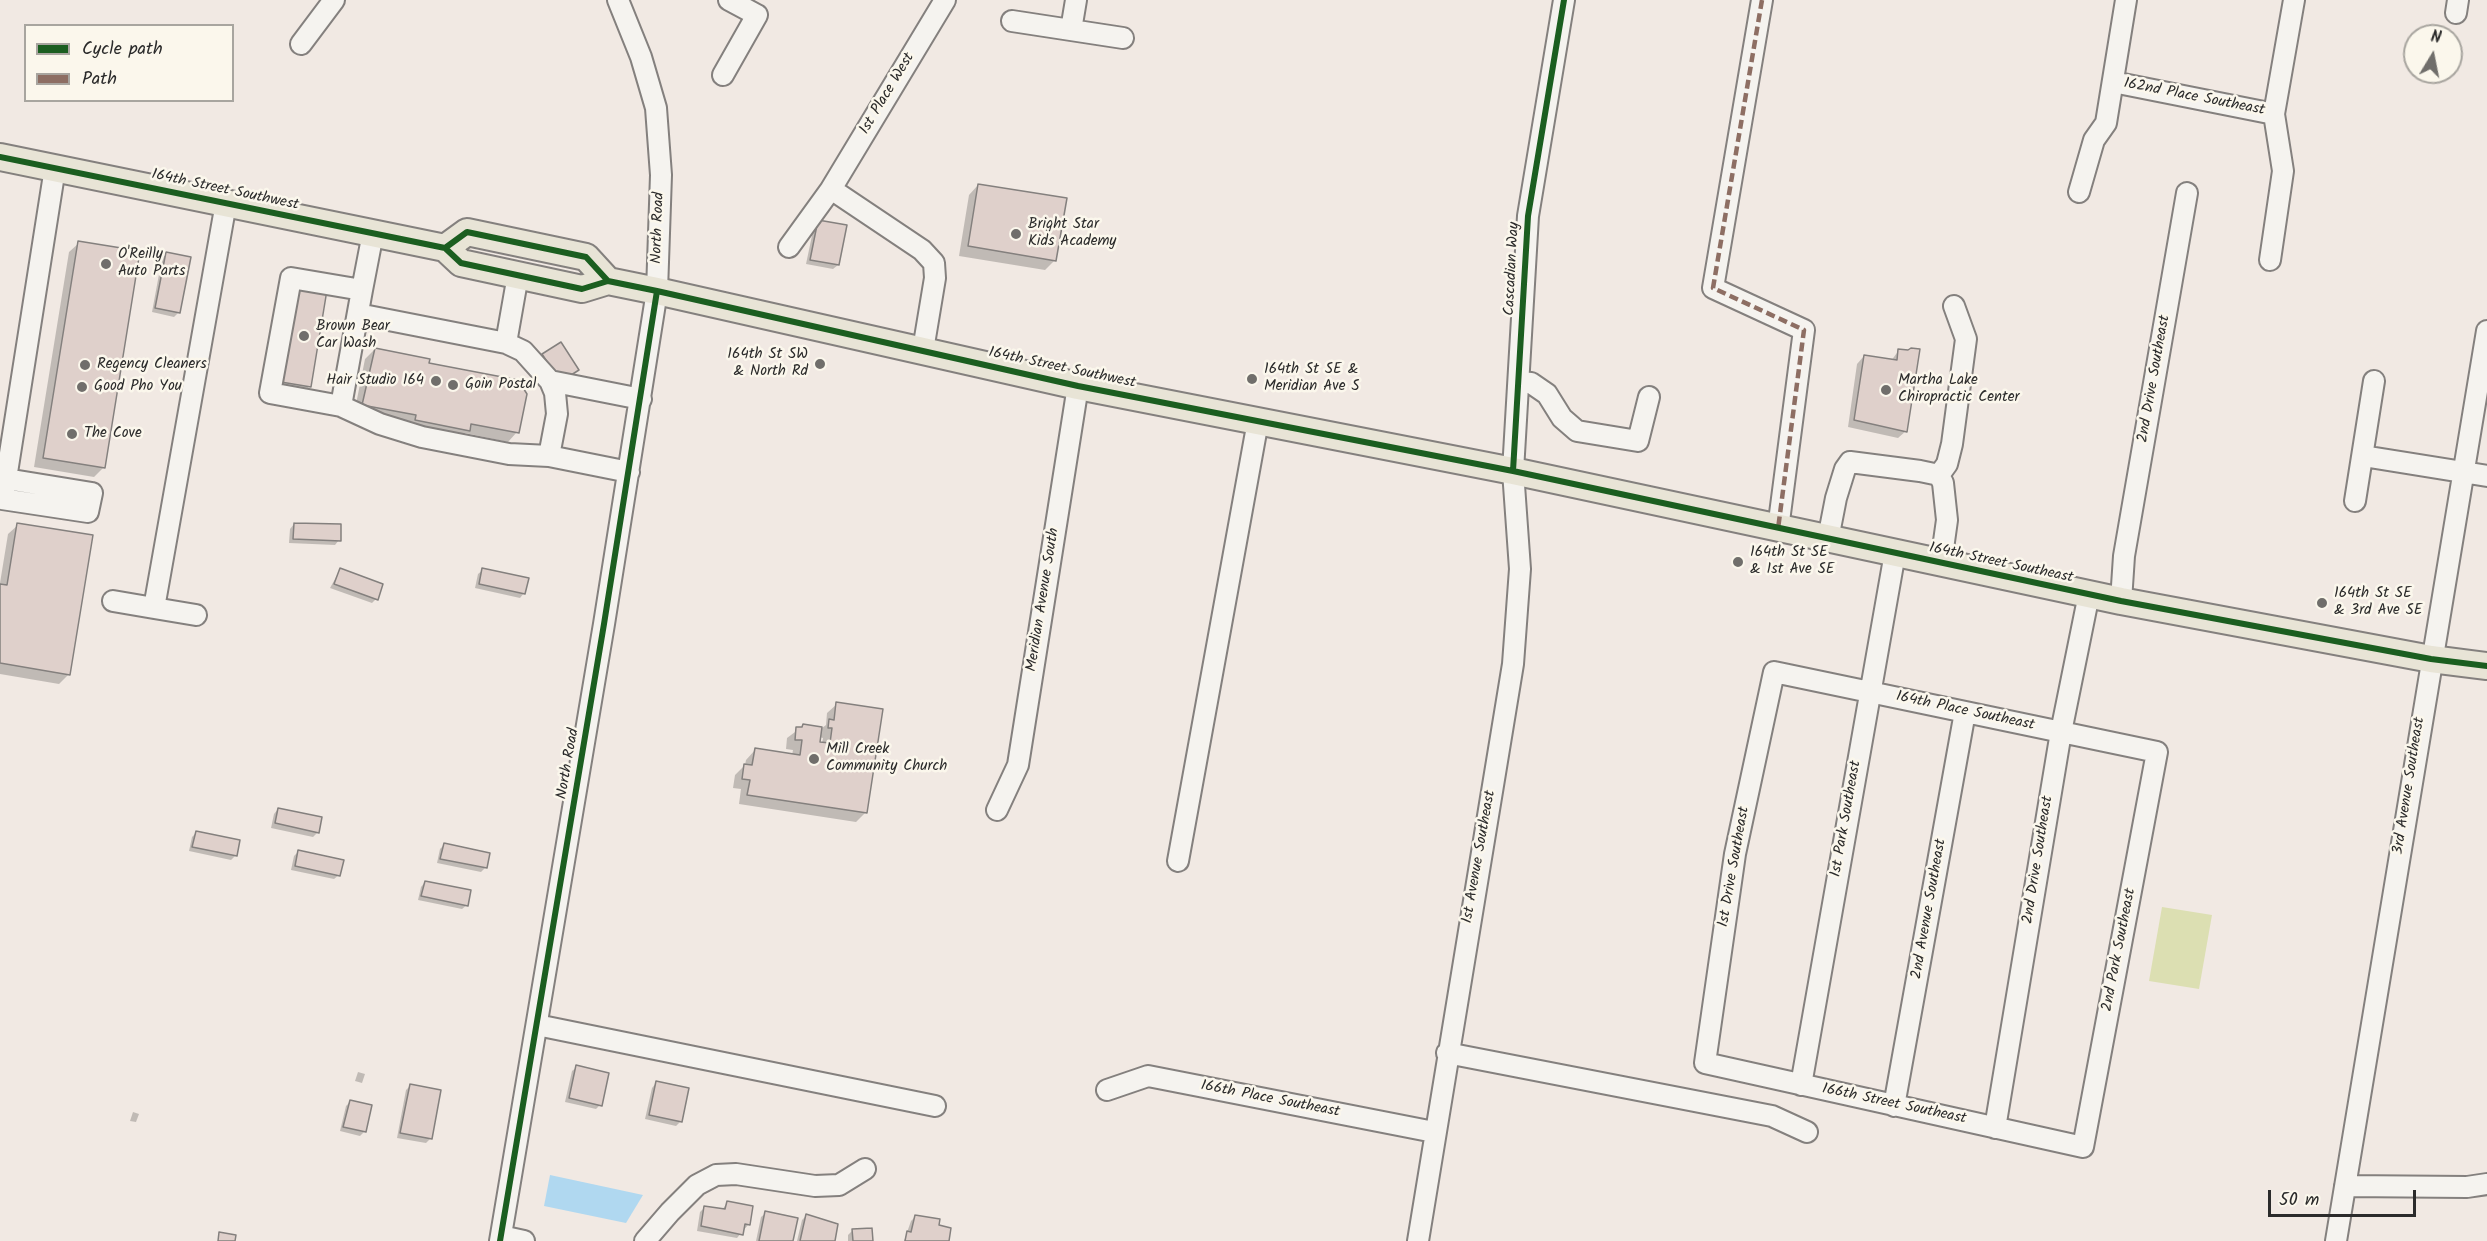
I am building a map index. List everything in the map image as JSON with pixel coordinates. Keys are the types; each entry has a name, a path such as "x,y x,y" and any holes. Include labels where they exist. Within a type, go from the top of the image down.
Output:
{"main road":[{"name":"164th Street Southwest","path":"1,163 55,168 445,248 461,263 582,289 608,281 1078,386 1514,471"},
{"path":"445,248 467,232 478,234 586,257 608,281"},
{"name":"164th Street Southeast","path":"1514,471 2121,601 2431,659 2487,666"}],"street":[{"path":"301,44 334,0"},
{"name":"North Road","path":"501,1238 657,291 661,175 656,108 641,57 618,0"},
{"path":"723,75 758,15 729,0"},
{"name":"1st Place West","path":"789,248 831,189 945,0"},
{"path":"1071,30 1076,0"},
{"name":"Cascadian Way","path":"1514,471 1528,216 1564,0"},
{"path":"1762,0 1713,288 1804,330 1778,529"},
{"path":"2079,192 2094,140 2106,123 2126,0"},
{"path":"2270,260 2283,171 2274,114 2294,0"},
{"path":"1012,21 1123,38"},
{"name":"162nd Place Southeast","path":"2113,82 2274,114"},
{"path":"6,479 92,493 88,512 1,501 55,168"},
{"path":"831,189 922,250 934,263 935,278 923,350"},
{"name":"2nd Drive Southeast","path":"2121,601 2124,556 2187,192"},
{"path":"154,608 226,203"},
{"path":"341,406 373,233"},
{"path":"506,343 518,275"},
{"path":"362,290 291,278 270,393 341,406 380,424 422,437 509,454 549,456 629,472"},
{"path":"1939,475 1947,464 1952,444 1966,339 1954,306"},
{"path":"358,314 506,343 523,351 550,381 555,393 557,414 549,456"},
{"name":"3rd Avenue Southeast","path":"2336,1241 2487,331"},
{"path":"550,381 641,399"},
{"path":"2355,501 2374,381"},
{"path":"1519,382 1531,383 1547,394 1562,418 1577,430 1638,441 1649,397"},
{"name":"Meridian Avenue South","path":"997,810 1018,765 1078,386"},
{"path":"1179,861 1258,421"},
{"path":"2363,456 2487,476"},
{"path":"1828,539 1836,498 1845,469 1850,462 1939,475"},
{"name":"1st Avenue Southeast","path":"1418,1241 1447,1053 1513,664 1520,569 1514,471"},
{"path":"1939,475 1943,483 1947,520 1941,563"},
{"name":"1st Park Southeast","path":"1801,1085 1895,553"},
{"name":"2nd Drive Southeast","path":"1995,1128 2061,732 2089,594"},
{"path":"112,601 196,615"},
{"name":"164th Place Southeast","path":"1774,672 2157,752"},
{"name":"1st Drive Southeast","path":"1705,1063 1735,854 1774,672"},
{"name":"2nd Avenue Southeast","path":"1894,1106 1965,712"},
{"name":"2nd Park Southeast","path":"2083,1147 2157,752"},
{"path":"537,1025 935,1106"},
{"path":"1447,1053 1772,1116 1807,1132"},
{"name":"166th Street Southeast","path":"1705,1063 2083,1147"},
{"name":"166th Place Southeast","path":"1107,1090 1148,1076 1434,1132"},
{"path":"645,1241 697,1185 716,1175 736,1174 815,1186 839,1185 865,1169"},
{"path":"2345,1186 2467,1187 2487,1184"},
{"path":"501,1238 524,1241"}],"green space":[{"path":"2162,907 2212,915 2199,989 2149,981"}],"water":[{"path":"550,1175 643,1195 626,1223 544,1206"}],"building":[{"path":"978,184 1067,198 1056,261 968,246"},
{"path":"818,220 847,225 839,265 810,260"},
{"path":"78,241 140,251 105,468 43,458"},
{"path":"166,252 191,257 180,313 155,308"},
{"name":"Brown Bear Car Wash","path":"298,285 327,290 311,387 281,382"},
{"path":"561,342 579,370 560,382 542,354"},
{"path":"375,348 430,359 429,363 518,380 527,394 519,433 471,424 470,431 415,420 416,415 362,405"},
{"name":"Martha Lake Chiropractic Center","path":"1898,349 1920,349 1907,432 1854,420 1864,355 1897,360"},
{"path":"17,523 93,535 70,675 0,663 0,584 7,585"},
{"path":"294,523 341,524 341,541 293,539"},
{"path":"340,568 383,584 378,600 334,584"},
{"path":"482,568 529,578 525,594 479,584"},
{"name":"Mill Creek Community Church","path":"836,702 883,709 867,813 747,795 750,780 742,779 744,764 752,765 755,748 800,755 802,740 795,740 796,727 802,727 803,724 822,727 820,742 830,743 832,728 828,728 829,719 834,720"},
{"path":"278,808 322,817 319,833 275,823"},
{"path":"196,831 240,840 237,856 192,847"},
{"path":"444,843 490,853 487,868 440,859"},
{"path":"298,850 344,860 340,876 295,866"},
{"path":"425,881 471,890 468,906 421,896"},
{"path":"576,1065 609,1073 602,1106 569,1098"},
{"path":"656,1081 689,1088 682,1122 649,1115"},
{"path":"410,1084 441,1090 432,1139 400,1133"},
{"path":"350,1100 372,1105 366,1132 343,1127"},
{"path":"727,1201 753,1206 750,1225 745,1224 743,1235 701,1226 704,1206 725,1209"},
{"path":"765,1211 798,1218 793,1241 759,1241"},
{"path":"806,1214 838,1224 835,1241 800,1241"},
{"path":"915,1215 940,1219 939,1225 951,1228 949,1241 905,1241 907,1231 911,1232"},
{"path":"872,1228 873,1241 853,1241 852,1229"},
{"path":"219,1232 236,1235 235,1241 218,1241"}],"marked path":[{"path":"1762,0 1713,288 1804,330 1778,529"}],"cycle path":[{"path":"1513,471 1528,216 1564,0"},
{"path":"0,157 445,248 461,263 582,289 608,281 1078,386 1513,471 2121,601 2431,659 2487,666"},
{"path":"445,248 467,232 586,257 608,281"},
{"path":"500,1241 604,624 657,291"}],"place":[{"name":"Bright Star Kids Academy","path":"1016,234"},
{"name":"O'Reilly Auto Parts","path":"106,264"},
{"name":"Brown Bear Car Wash","path":"304,336"},
{"name":"164th St SW & North Rd","path":"820,364"},
{"name":"Regency Cleaners","path":"85,365"},
{"name":"164th St SE & Meridian Ave S","path":"1252,379"},
{"name":"Hair Studio 164","path":"436,381"},
{"name":"Goin Postal","path":"453,385"},
{"name":"Good Pho You","path":"82,387"},
{"name":"Martha Lake Chiropractic Center","path":"1886,390"},
{"name":"The Cove","path":"72,434"},
{"name":"164th St SE & 1st Ave SE","path":"1738,562"},
{"name":"164th St SE & 3rd Ave SE","path":"2322,603"},
{"name":"Mill Creek Community Church","path":"814,759"}]}
